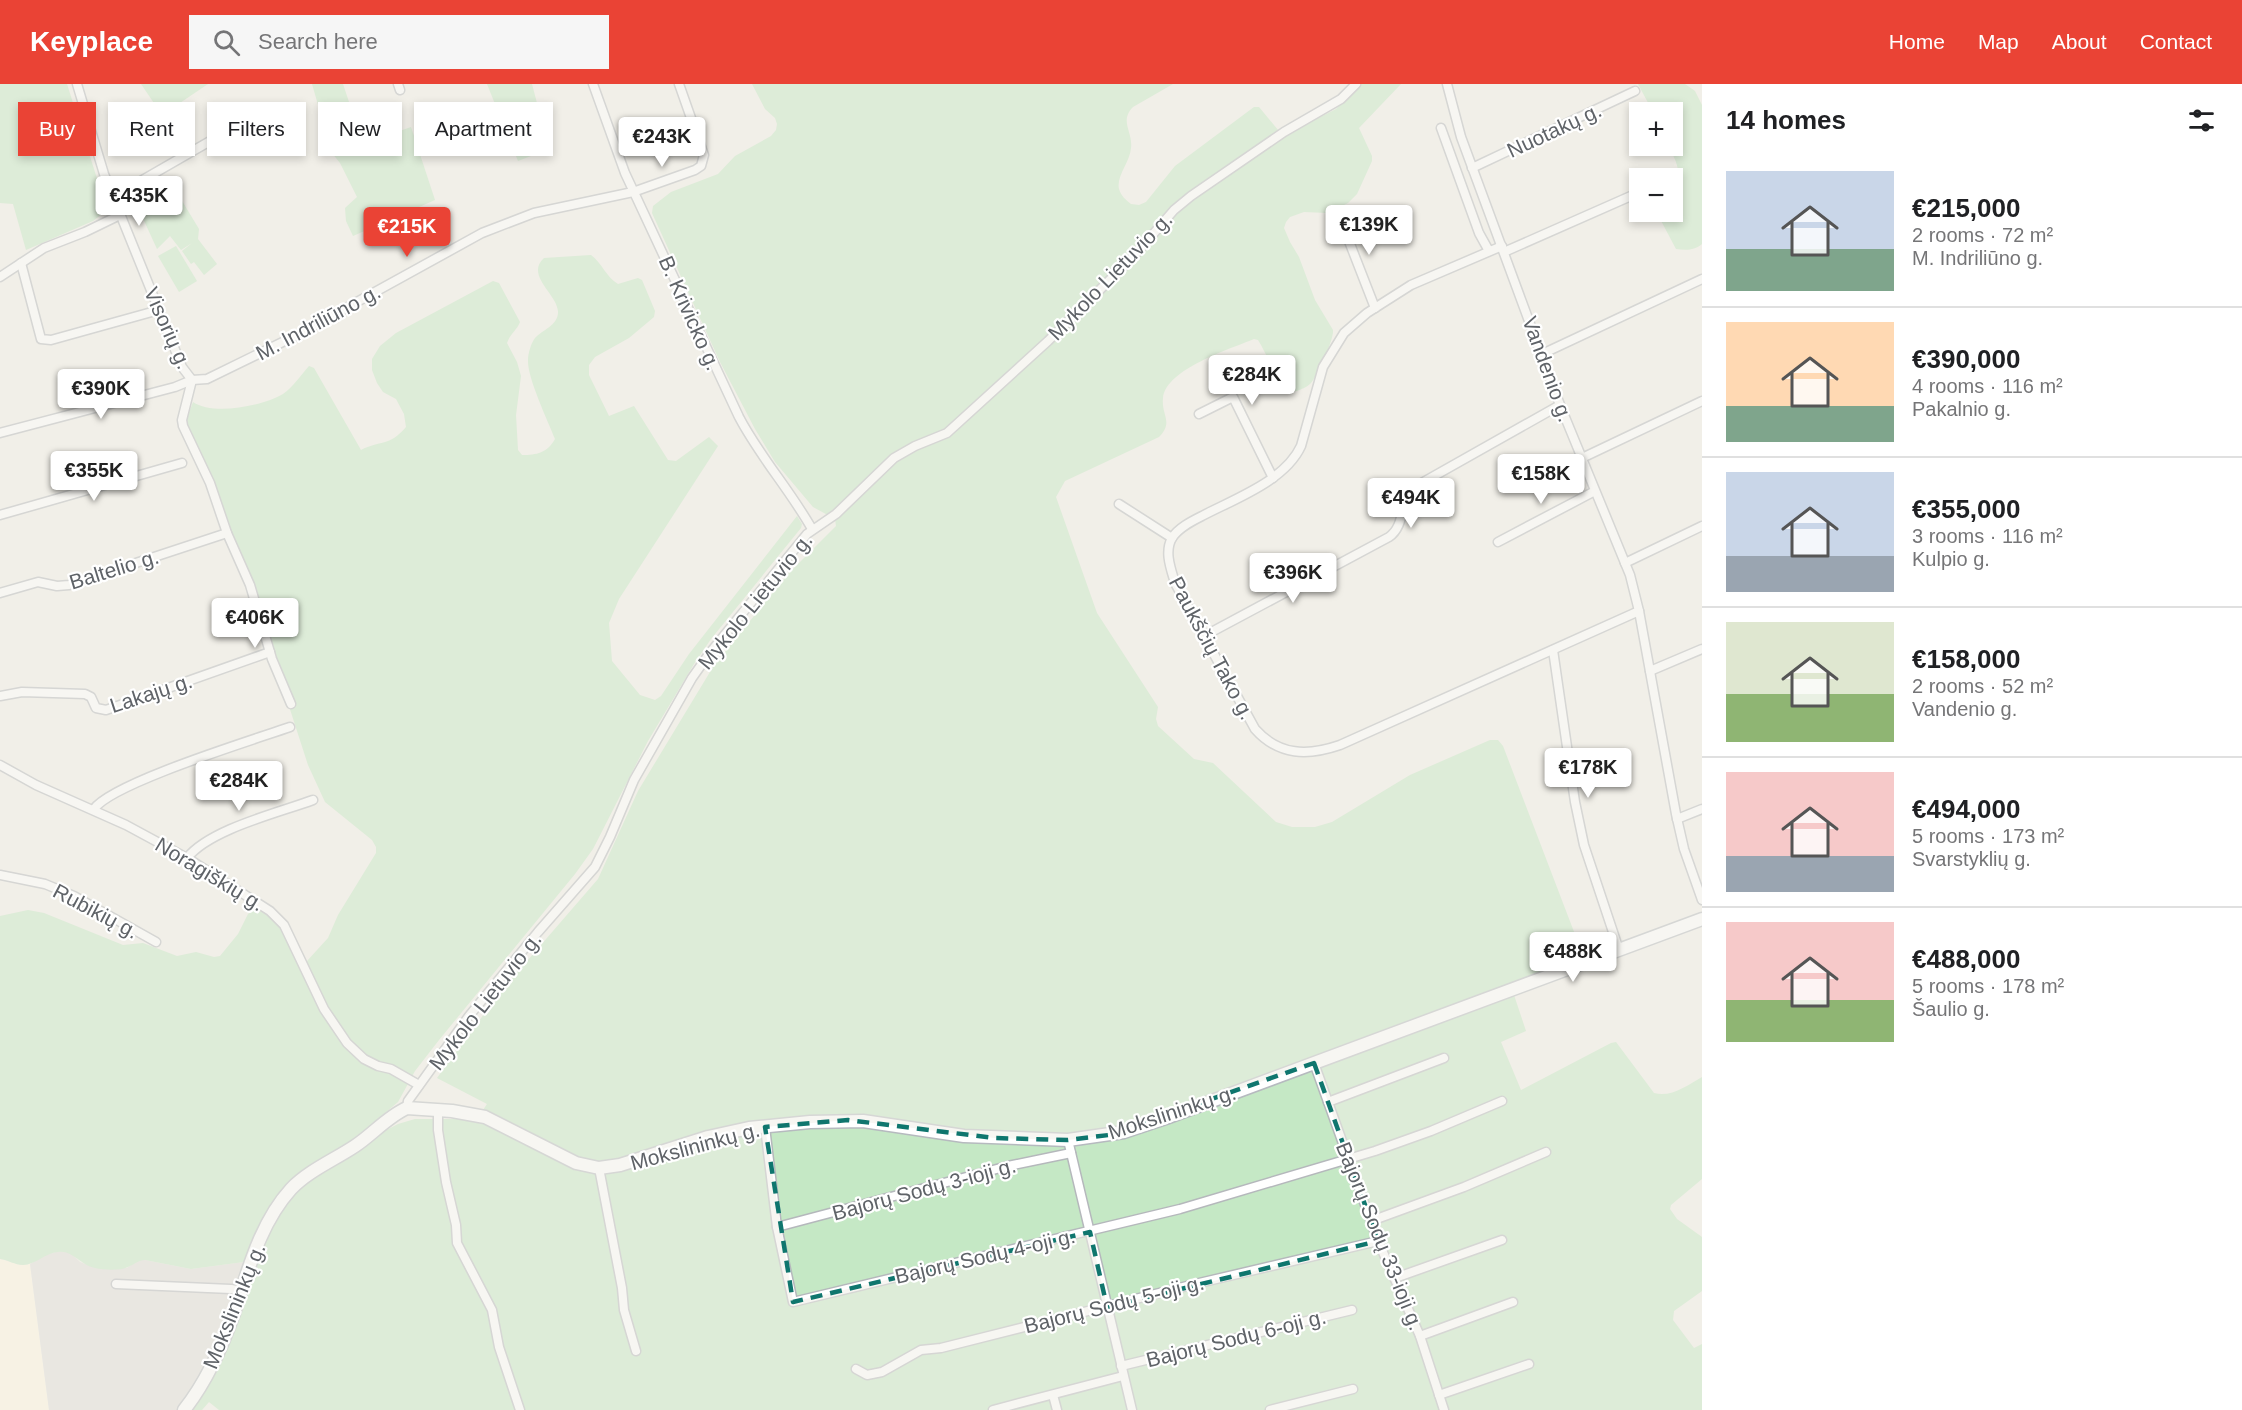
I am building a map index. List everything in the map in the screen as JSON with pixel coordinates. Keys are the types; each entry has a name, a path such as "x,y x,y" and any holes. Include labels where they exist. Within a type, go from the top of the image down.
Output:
{"street":[{"name":"Visorių g.","path":"77,84 113,197 182,367 192,380 182,420 183,426 210,483 227,533 250,585 270,652 291,704"},
{"name":"B. Krivicko g.","path":"593,84 633,192 656,237 709,357 747,433 812,529"},
{"name":"M. Indriliūno g.","path":"0,433 175,387 192,380 207,379 297,335 482,233 534,213 633,192 695,170 700,166 704,155 679,84"},
{"name":"Mykolo Lietuvio g.","path":"406,1108 408,1101 469,1016 595,867 634,780 692,678 730,627 812,529 836,514 894,458 915,446 947,433 1048,341 1134,256 1173,210 1284,132 1336,103 1356,84"},
{"name":"Vandenio g.","path":"1447,84 1461,137 1560,405 1625,563 1639,611 1677,819 1684,849 1702,900"},
{"name":"Nuotakų g.","path":"1472,168 1635,91"},
{"path":"1441,128 1479,233 1490,251"},
{"path":"113,197 207,143"},
{"path":"1119,504 1172,538 1191,522 1273,478 1288,466 1299,452 1323,367 1330,355 1344,333 1375,308 1412,285 1490,251 1503,249 1629,197"},
{"path":"1338,213 1375,308"},
{"path":"0,277 44,248 120,215"},
{"path":"21,263 42,339 51,340 159,310"},
{"path":"1542,354 1702,279"},
{"path":"1200,414 1233,397 1273,478"},
{"path":"1582,458 1702,401"},
{"path":"1204,636 1389,537 1396,530 1406,496 1411,489 1560,405"},
{"path":"0,515 182,464"},
{"path":"1498,542 1595,491"},
{"path":"1625,563 1702,526"},
{"name":"Baltelio g.","path":"0,593 38,582 57,586 69,585 227,533"},
{"name":"Paukščių Tako g.","path":"1172,538 1169,552 1171,570 1176,583 1255,729 1262,738 1280,748 1302,753 1319,752 1340,745 1639,611"},
{"path":"1650,671 1702,649"},
{"path":"1553,650 1575,802 1584,845 1618,950"},
{"name":"Lakajų g.","path":"0,696 22,692 85,694 91,697 96,708 106,710 270,652"},
{"path":"94,809 132,784 290,727"},
{"name":"Noragiškių g.","path":"0,765 36,785 126,825 187,858 270,911 284,925 324,1009 347,1043 364,1059 390,1069 419,1085"},
{"path":"187,858 197,849 234,828 313,800"},
{"path":"1677,819 1702,809"},
{"name":"Rubikių g.","path":"0,875 45,884 74,896 156,942"},
{"name":"Mokslininkų g.","path":"184,1410 199,1390 218,1355 268,1224 293,1187 357,1145 406,1108 486,1117 576,1163 599,1168 620,1165 708,1137 765,1127 848,1120 964,1136 1070,1146 1124,1132 1702,919"},
{"path":"1328,1102 1444,1058"},
{"name":"Bajorų Sodų 33-ioji g.","path":"1314,1063 1378,1241 1420,1336 1444,1410"},
{"name":"Bajorų Sodų 4-oji g.","path":"765,1127 777,1227 793,1302 1180,1209 1348,1159 1431,1131 1502,1101"},
{"path":"438,1110 438,1130 446,1182 456,1225 457,1243 492,1310 500,1347 520,1410"},
{"path":"1070,1146 1132,1410"},
{"name":"Bajorų Sodų 3-ioji g.","path":"777,1227 1008,1166 1070,1146"},
{"path":"1371,1221 1464,1187 1546,1152"},
{"path":"599,1168 622,1288 624,1310 636,1351"},
{"path":"1395,1278 1502,1240"},
{"name":"Bajorų Sodų 5-oji g.","path":"856,1369 867,1375 882,1372 921,1350 942,1347 1378,1241"},
{"path":"116,1284 241,1291"},
{"path":"1420,1336 1513,1302"},
{"name":"Bajorų Sodų 6-oji g.","path":"1121,1366 1352,1310"},
{"path":"1439,1395 1529,1364"},
{"name":"Bajorų Sodų 6-oji g.","path":"993,1410 1123,1376"},
{"path":"1270,1410 1353,1389"},
{"path":"1053,1395 1057,1410"}],"highlighted area":[{"path":"1314,1063 1378,1241 1107,1307 1090,1232 793,1302 765,1127 848,1120 994,1138 1068,1140 1109,1135"}],"shaded area":[{"path":"59,1251 70,1252 80,1262 96,1268 127,1268 138,1260 191,1269 244,1262 219,1339 203,1376 180,1410 49,1410 30,1264 45,1255"},
{"path":"0,1259 21,1265 30,1264 49,1410 0,1410"}],"green space":[{"path":"0,84 67,84 73,102 18,102 18,156 90,156 107,210 93,221 26,250 13,204 0,203"},
{"path":"141,84 208,84 181,102 153,102"},
{"path":"312,84 343,84 349,102 318,102 318,105"},
{"path":"487,84 532,84 537,102 494,102"},
{"path":"752,84 1173,84 1133,107 1127,117 1131,148 1119,179 1119,189 1122,196 1131,204 1139,205 1146,202 1175,166 1254,107 1259,107 1283,136 1336,109 1360,84 1401,84 1359,128 1372,156 1372,161 1357,194 1348,203 1328,213 1304,212 1290,217 1284,228 1299,257 1315,300 1333,330 1325,357 1311,383 1299,390 1285,392 1258,340 1254,339 1215,354 1187,369 1167,388 1163,398 1166,427 1159,437 1065,481 1056,497 1097,613 1158,707 1156,719 1158,726 1194,759 1213,763 1276,822 1292,827 1315,827 1332,822 1410,775 1490,740 1498,740 1503,746 1584,958 1511,986 1526,1031 1501,1042 1521,1090 1616,1042 1654,1093 1673,1092 1702,1077 1702,1179 1671,1205 1670,1209 1677,1219 1702,1237 1702,1291 1674,1311 1673,1320 1694,1348 1702,1344 1702,1410 219,1410 209,1402 202,1410 191,1408 226,1346 271,1228 280,1211 302,1183 375,1136 398,1124 415,1119 477,1119 487,1104 437,1078 501,991 598,879 638,791 713,667 787,575 836,526 835,519 813,507 775,462 755,429 720,362 652,213 653,206 671,192 718,174 735,156 771,136 776,130 775,118 765,109"},
{"path":"1638,84 1685,84 1695,91 1702,105 1702,244 1696,248 1676,249 1662,222 1683,222 1683,168 1678,168 1673,156 1683,156 1683,102 1648,102"},
{"path":"411,127 414,136 414,156 421,156 435,200 353,236 346,221 345,208 357,197 334,156 402,156 402,130"},
{"path":"516,156 531,156 518,161"},
{"path":"165,178 170,181 199,229 198,239 217,264 204,275 194,262 191,264 182,251 192,243 181,250 170,236 157,249 135,201 142,189"},
{"path":"176,246 197,281 179,292 158,256"},
{"path":"591,255 618,284 638,278 642,280 655,311 654,317 629,338 595,357 589,365 589,375 609,416 634,406 668,460 676,461 709,437 718,446 619,599 609,623 612,661 640,695 655,700 661,696 689,654 797,516 802,524 801,528 711,639 694,664 648,741 593,849 575,874 439,1040 415,1071 398,1102 340,1151 265,1220 244,1262 191,1269 145,1260 125,1268 112,1270 90,1266 63,1252 49,1254 23,1265 0,1259 0,916 28,910 44,913 123,945 143,943 177,956 196,952 214,957 220,956 238,934 248,914 255,909 277,924 298,961 307,961 328,938 338,915 376,853 372,840 325,802 308,765 247,576 209,471 187,425 193,402 202,406 225,409 263,402 287,391 309,366 314,368 361,450 394,438 406,427 404,414 396,399 383,392 372,370 372,359 380,346 396,333 493,281 499,283 520,322 507,343 521,376 516,415 518,450 522,455 541,452 555,439 534,388 528,358 534,340 553,324 558,311 540,278 539,264 544,258"}]}
